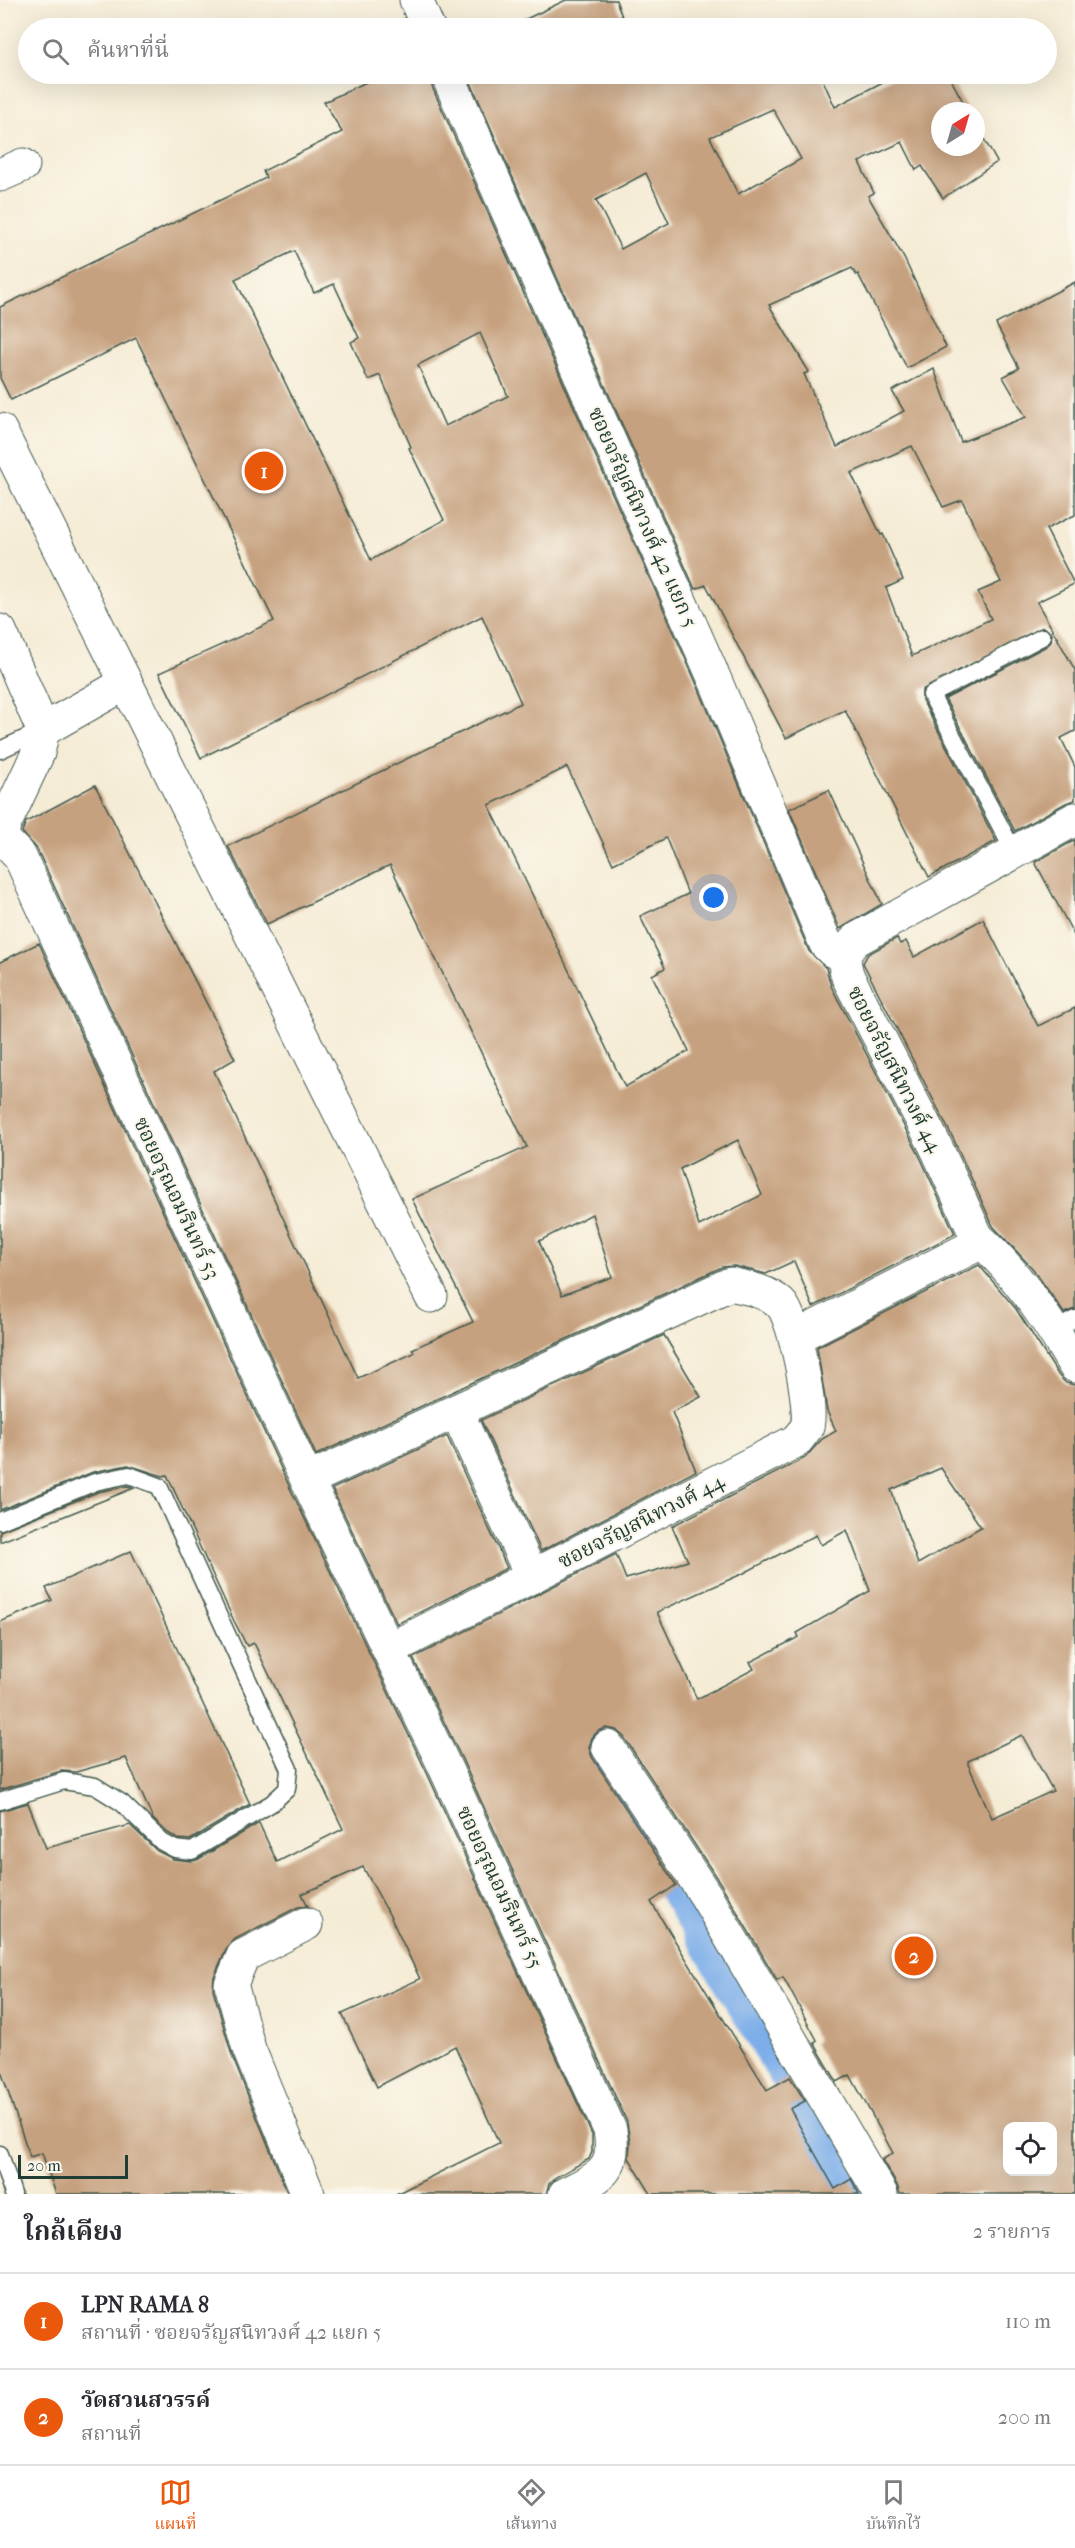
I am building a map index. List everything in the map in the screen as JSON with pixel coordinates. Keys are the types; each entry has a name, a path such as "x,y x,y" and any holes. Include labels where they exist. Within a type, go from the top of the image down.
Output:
{"street":[{"path":"416,0 424,18"},
{"name":"ซอยจรัญสนิทวงศ์ 42 แยก 5","path":"451,84 715,680 826,944 833,951 844,954"},
{"path":"0,430 431,1296"},
{"path":"0,631 43,730 38,753 0,835"},
{"path":"43,730 126,683"},
{"path":"844,954 857,939 1075,819"},
{"name":"ซอยอรุณอมรินทร์ 53","path":"0,835 20,856 307,1480 349,1565"},
{"name":"ซอยจรัญสนิทวงศ์ 44","path":"844,954 843,963 848,976 937,1149 977,1237"},
{"path":"796,1337 972,1247 977,1237 1065,1324 1075,1366"},
{"name":"ซอยจรัญสนิทวงศ์ 44","path":"307,1480 730,1284 760,1290 783,1306 796,1337 808,1404 807,1426 796,1442 390,1649"},
{"path":"457,1412 532,1576"},
{"name":"ซอยอรุณอมรินทร์ 55","path":"349,1565 390,1649 610,2130 614,2152 600,2176 565,2194"},
{"path":"608,1748 706,1896 881,2194"},
{"path":"306,1924 243,1956 231,1984 249,2049 308,2194"}],"lane":[{"path":"1014,852 931,695 1042,636"},
{"path":"0,750 43,730"},
{"path":"0,1521 95,1482 129,1475 159,1486 289,1768 287,1789 272,1803 192,1851 175,1849 162,1842 122,1803 95,1786 64,1781 0,1801"},
{"path":"0,2154 14,2194"}],"building":[{"path":"566,0 616,0 622,18 528,18"},
{"path":"362,84 431,84 698,687 809,951 826,968 831,986 920,1157 955,1234 813,1307 794,1261 766,1274 734,1266 722,1267 316,1455 37,849 22,832 26,822 95,785 235,1059 214,1071 358,1378 414,1353 412,1349 473,1322 412,1199 527,1147 390,865 267,924 228,846 521,703 482,616 201,758 159,673 274,621 136,338 11,400 0,378 0,307 266,178 263,171 342,132 324,102","holes":["294,251 314,293 334,284 359,338 351,342 368,380 380,375 411,447 409,448 444,520 371,560 235,279","480,333 508,396 445,426 418,365","567,767 613,864 666,838 688,894 640,916 665,968 652,975 689,1051 625,1087 489,805","738,1140 762,1195 699,1226 680,1169","592,1214 612,1277 562,1295 539,1241"]},
{"path":"471,84 825,84 835,107 879,84 953,84 963,102 931,102 931,156 985,156 985,141 997,162 943,198 922,166 916,170 902,142 859,162 874,193 868,196 904,258 946,347 907,368 858,274 856,275 852,268 769,305 809,372 804,374 837,447 904,411 892,391 934,369 961,442 1026,417 1003,377 1019,368 996,324 1075,282 1075,515 1046,529 1074,584 1037,602 1075,670 1075,731 1061,738 1075,767 1075,800 1015,831 945,699 1047,646 1051,642 1052,633 1043,627 922,690 922,700 996,841 929,877 845,710 786,738 706,585 695,589","holes":["773,109 801,159 738,194 710,137","646,173 669,223 621,249 596,200","912,446 943,507 962,500 1001,582 978,592 991,619 912,656 886,588 903,580 883,534 881,535 851,473"]},
{"path":"829,790 882,904 840,929 789,809"},
{"path":"1075,840 1075,937 1035,862"},
{"path":"983,919 1038,1026 1075,1008 1075,1309 1064,1313 1033,1269 993,1226 954,1140 863,963 868,954 897,938 900,944 906,941 914,957"},
{"path":"39,943 290,1488 427,1773 592,2135 592,2152 589,2159 556,2177 549,2184 546,2194 396,2194 499,2143 455,2046 377,2087 342,2014 420,1979 390,1916 363,1867 302,1894 308,1906 298,1907 235,1939 226,1949 214,1977 213,1989 232,2056 288,2194 56,2194 42,2153 30,2157 0,2068 0,1811 28,1803 46,1848 130,1825 157,1851 173,1859 191,1861 197,1860 259,1823 277,1862 343,1829 254,1643 247,1646 234,1621 167,1475 163,1476 128,1465 93,1472 0,1510 0,962"},
{"path":"979,1265 1016,1309 1059,1376 1066,1383 1075,1385 1075,2194 900,2194 882,2160 893,2153 850,2075 837,2082 814,2043 817,2040 783,1977 777,1980 722,1886 624,1737 616,1730 606,1728 598,1731 592,1738 589,1748 592,1757 676,1885 651,1902 767,2090 790,2077 805,2101 790,2109 835,2189 851,2179 859,2194 651,2194 629,2158 630,2143 627,2122 461,1757 413,1658 616,1554 626,1579 688,1561 672,1526 805,1458 822,1439 836,1431 827,1411 817,1347","holes":["941,1468 981,1527 918,1564 891,1490","847,1530 870,1591 797,1633 799,1637 750,1662 754,1669 697,1699 657,1612 744,1573 816,1535 821,1545","1022,1735 1053,1791 992,1818 968,1761"]},
{"path":"664,1335 701,1397 672,1412 696,1471 541,1551 481,1420"},
{"path":"447,1436 507,1568 397,1624 332,1489"},
{"path":"128,1486 134,1488 0,1542 0,1531 98,1492"},
{"path":"131,1551 250,1804 190,1840 178,1839 153,1819 126,1758 76,1772 61,1771 0,1790 0,1622 52,1600 46,1588"}],"waterway":[{"path":"567,1690 622,1796 860,2194"}],"place":[{"name":"LPN RAMA 8","path":"264,471"},
{"name":"วัดสวนสวรรค์","path":"914,1956"}]}
